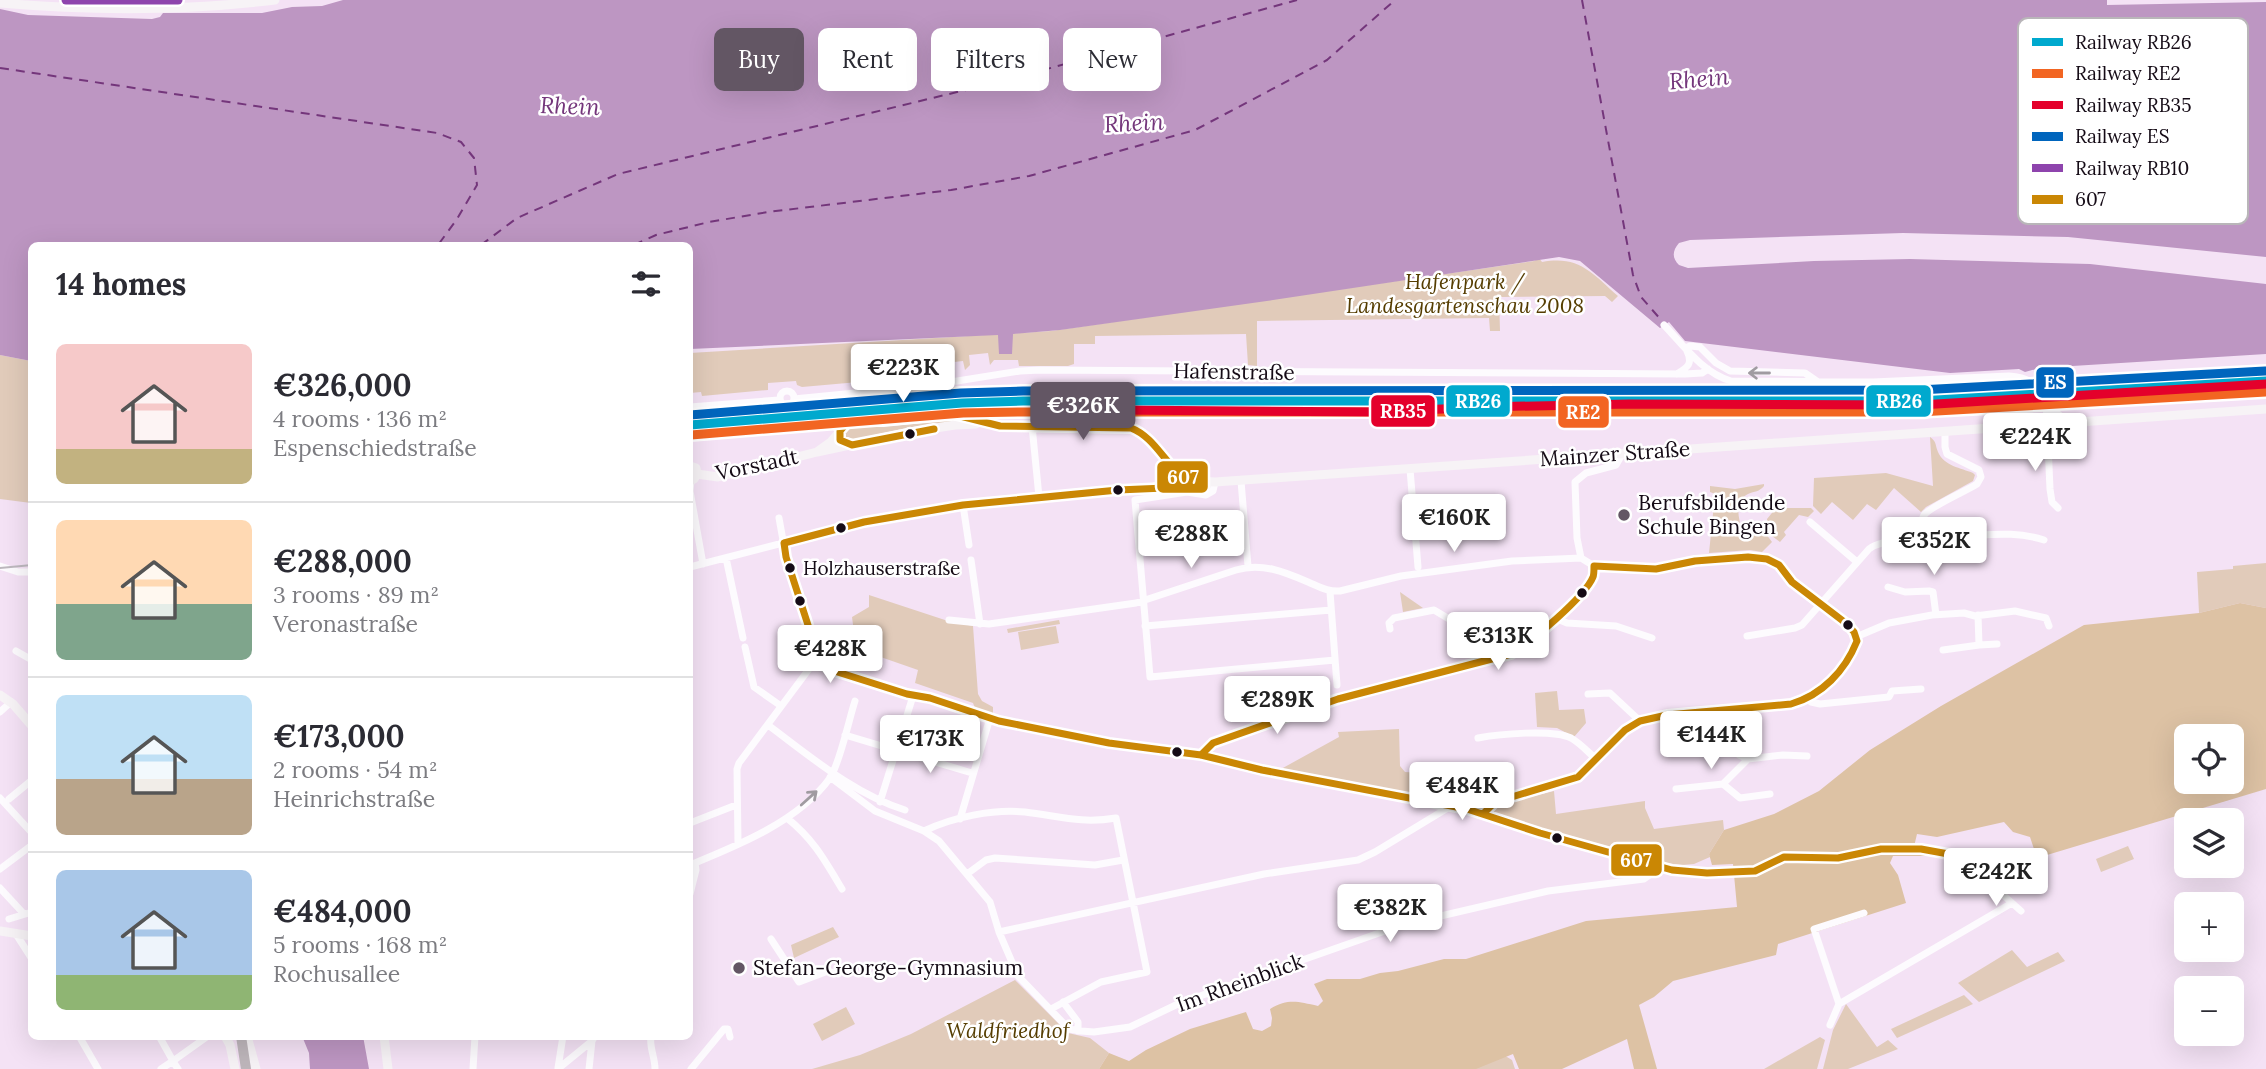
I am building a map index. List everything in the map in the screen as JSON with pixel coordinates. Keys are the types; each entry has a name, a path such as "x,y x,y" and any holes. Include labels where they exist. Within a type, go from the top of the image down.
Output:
{"highway":[{"path":"242,1040 246,1069"}],"main road":[{"path":"0,3 149,9 275,0"},
{"name":"Mainzer Straße","path":"1181,475 1195,481 1241,481 2266,409"},
{"path":"953,414 957,421 955,425"},
{"name":"Vorstadt","path":"817,452 831,442 847,423 953,414 1000,426 1138,430 1147,436 1164,459 1181,475"},
{"name":"Vorstadt","path":"693,479 718,477 817,452 955,425 988,424"},
{"path":"840,431 840,439 852,445"},
{"path":"0,695 11,702 28,721"},
{"path":"0,931 28,936"},
{"path":"227,1040 235,1069"},
{"path":"248,1040 256,1069"},
{"path":"384,1040 388,1069"}],"street":[{"path":"1664,325 1708,369 1718,376 1738,382 1873,382 2021,377 2036,385 2046,399 2050,489 2052,502 2058,508"},
{"path":"1686,348 1699,347 1716,363 1730,371 1805,373 1818,382"},
{"path":"1677,374 1688,368 1690,363 1686,348"},
{"name":"Hafenstraße","path":"693,407 779,400 781,394 787,391 793,394 794,399 858,394 1040,370 1677,374 1702,373 1708,369"},
{"path":"2047,405 2063,418 2075,422"},
{"path":"693,437 826,426 833,426 840,431"},
{"path":"1032,426 1039,497"},
{"path":"1747,636 1802,625 1876,544 1915,537 1920,532 1922,520 1928,512 1977,484 1981,473 1976,468 1947,454 1945,432"},
{"path":"1581,558 1577,538 1575,482 1586,473 1616,465 1623,453"},
{"path":"1162,484 1166,470 1164,459"},
{"path":"1410,469 1418,567"},
{"name":"Mainzer Straße","path":"1149,487 1165,488 1181,475"},
{"name":"Mainzer Straße","path":"693,566 864,522 963,505 1149,487 1181,475"},
{"path":"1241,481 1248,566"},
{"path":"1215,482 1213,491 1206,495 1187,492 1135,500 1150,677 1335,660"},
{"path":"963,505 969,545"},
{"path":"693,508 703,564"},
{"path":"779,518 786,557 821,662 832,671 990,718 1109,743 1201,755 1275,772 1447,804 1672,870 1707,873 1755,871 1784,856 1838,858 1881,849 1921,849 1954,855 2021,911"},
{"path":"1810,522 1857,562"},
{"path":"1920,532 1935,535 1993,533 2031,536 2044,540"},
{"path":"949,620 980,624 1143,602 1248,566 1272,569 1330,592 1401,576 1512,561 1581,558 1594,566 1656,569 1709,559 1748,556 1768,559 1779,565 1792,582 1847,624 1857,637 1851,656 1824,688 1808,699 1783,705 1667,715 1640,721 1625,730 1583,775 1495,802 1484,813"},
{"path":"726,558 754,687 780,706"},
{"path":"971,560 980,624"},
{"path":"0,566 28,572"},
{"path":"1201,755 1213,743 1338,699 1523,649 1592,580 1594,566"},
{"path":"1888,587 1905,593 1933,592 1936,615"},
{"path":"1330,592 1337,685"},
{"path":"1145,626 1331,610"},
{"path":"1390,629 1394,618 1434,610 1491,644 1501,657"},
{"path":"1857,637 1889,623 1964,613 1978,615 2015,611 2035,614 2046,618 2049,626"},
{"path":"1978,615 1979,645"},
{"path":"1555,618 1567,623 1616,626 1652,639"},
{"path":"1943,650 1997,644"},
{"path":"16,651 28,658"},
{"path":"738,844 737,769 812,665 821,662"},
{"path":"1808,699 1820,704 1889,697 1892,691 1921,689"},
{"path":"1588,694 1610,693 1640,721"},
{"path":"880,802 913,696"},
{"path":"693,864 750,840 787,818 831,775 855,701"},
{"path":"0,712 11,702"},
{"path":"1701,713 1704,723 1739,755 1748,759 1783,755 1807,756"},
{"path":"960,819 990,718"},
{"path":"768,725 876,811 925,831 939,841 990,902 999,932 1018,976 1069,1029 1078,1031 1078,1022 1063,1002"},
{"path":"1478,738 1558,733 1573,739 1596,759"},
{"path":"845,735 972,773"},
{"path":"1676,789 1723,784 1748,759"},
{"path":"831,775 880,802 905,810"},
{"path":"9,799 28,783"},
{"path":"1723,784 1740,798 1770,794"},
{"path":"0,798 28,829"},
{"path":"999,932 1264,874 1358,860 1446,809 1447,804"},
{"path":"693,822 736,805"},
{"path":"925,831 960,819 999,812 1024,812 1093,822 1116,818 1147,972 1101,982 1051,1009"},
{"path":"787,818 807,834 842,889"},
{"path":"0,869 28,848"},
{"path":"967,874 986,860 995,858 1095,865 1123,860"},
{"name":"Im Rheinblick","path":"1078,1031 1108,1031 1130,1027 1180,1003 1402,925 1548,891 1644,879 1651,874 1654,865"},
{"path":"693,866 696,870 693,882"},
{"path":"0,888 28,913"},
{"path":"1830,1025 1839,1003 2012,903"},
{"path":"9,919 28,913"},
{"path":"1839,1003 1814,929 1864,913"},
{"path":"16,934 28,953"},
{"path":"771,939 799,975 799,982 828,971 838,974"},
{"path":"691,1069 724,1029 728,1030 730,1037"},
{"path":"81,1040 98,1069"},
{"path":"161,1040 178,1069"},
{"path":"161,1069 202,1040"},
{"path":"473,1069 475,1040"},
{"path":"558,1068 562,1040"},
{"path":"558,1068 593,1040"},
{"path":"589,1069 594,1040"},
{"path":"650,1040 655,1069"}],"green space":[{"name":"Hafenpark / Landesgartenschau 2008","path":"1539,258 1542,262 1566,261 1575,264 1584,268 1618,296 1612,302 1605,296 1499,297 1500,331 1490,331 1489,318 1257,321 1257,366 1248,365 1246,334 1095,336 1095,344 1074,344 1074,364 1068,366 1019,366 1018,360 994,360 990,365 988,353 969,355 970,365 965,370 963,361 954,362 955,370 949,371 949,374 802,387 797,385 796,381 768,383 768,390 702,396 701,392 693,393 693,353 1051,331 1534,261"},
{"path":"0,355 28,360 28,503 0,499"},
{"path":"953,418 954,422 852,441 847,440 843,433 847,425"},
{"path":"1930,437 1941,457 1953,466 1973,473 1973,481 1921,512 1894,488 1876,510 1867,504 1853,520 1832,502 1821,514 1813,506 1814,478 1886,473 1933,486"},
{"path":"1764,484 1760,489 1743,497 1739,506 1739,517 1742,533 1766,534 1772,542 1762,552 1750,550 1709,553 1715,494 1710,492 1710,486 1735,489"},
{"path":"1776,508 1811,508 1814,511 1808,517 1799,515 1784,532 1786,535 1780,542 1768,533 1767,519"},
{"path":"2266,563 2266,608 2240,603 2199,613 2197,572"},
{"path":"1400,592 1423,608 1403,612"},
{"path":"869,595 948,621 973,626 978,694 982,701 993,707 993,714 975,708 973,703 915,683 918,670 872,654 866,655 864,665 858,663 852,617 869,607"},
{"path":"1059,620 1060,624 1008,633 1007,629"},
{"path":"1056,626 1059,643 1021,650 1018,632"},
{"path":"1557,691 1559,710 1584,709 1586,723 1574,737 1557,728 1537,727 1535,693"},
{"path":"1399,729 1400,766 1405,772 1422,773 1423,780 1480,777 1481,785 1500,784 1501,794 1477,806 1281,769 1339,737 1338,732"},
{"path":"1554,791 1556,814 1645,801 1645,808 1654,829 1723,820 1724,830 1709,854 1710,857 1694,864 1682,865 1649,861 1540,830 1491,812 1502,804"},
{"path":"2128,846 2134,859 2101,872 2096,859"},
{"path":"833,927 839,937 794,958 791,945"},
{"path":"2012,950 2027,967 2058,952 2065,961 1979,1002 1958,983"},
{"name":"Waldfriedhof","path":"1015,980 1068,1033 1090,1038 1109,1053 1099,1069 812,1069 860,1055 911,1034"},
{"path":"1964,995 1973,1004 1897,1038 1891,1029"},
{"path":"1846,1004 1877,1047 1888,1040 1898,1049 1848,1069 1823,1069 1833,1030"},
{"path":"846,1007 855,1024 822,1041 813,1024"},
{"path":"1820,1037 1825,1040 1817,1069 1764,1069"},
{"path":"1497,1051 1512,1060 1515,1069 1454,1069"}],"shaded area":[{"path":"2240,603 2266,608 2266,789 2203,808 2174,808 2174,817 2037,858 2030,837 2013,832 2004,822 1937,837 1917,834 1913,851 1929,853 1929,856 1893,856 1890,863 1898,875 1906,903 1778,944 1776,955 1673,981 1654,997 1639,1005 1657,1069 1634,1069 1627,1039 1562,1069 1519,1069 1513,1054 1476,1069 1099,1069 1109,1053 1129,1061 1190,1029 1246,1012 1253,1029 1262,1031 1271,1026 1270,1009 1283,1003 1318,1006 1323,1001 1314,984 1327,979 1360,979 1444,959 1466,959 1586,921 1737,907 1733,864 1712,865 1709,854 1724,830 1774,814 1819,791 1870,750 1941,706 2084,625 2199,613"}],"water":[{"name":"Rhein","path":"343,0 2107,0 2107,5 2266,2 2266,257 2068,237 1903,233 1690,240 1679,243 1674,254 1679,265 1688,268 1910,259 2090,264 2266,284 2266,354 2040,368 2025,372 2019,369 1950,373 1685,341 1669,322 1660,328 1580,261 1559,257 1273,300 1060,330 1013,334 1012,354 999,354 998,335 693,349 693,242 28,242 28,360 0,355 0,9 28,15 152,19 163,13 262,13 292,7 322,6"},
{"path":"304,1040 364,1040 369,1069 310,1069 309,1053"}],"ferry route":[{"path":"485,242 517,218 618,174 1007,80 1297,0"},
{"path":"641,242 656,235 709,222 768,212 951,190 1029,176 1195,130 1327,60 1395,0"},
{"path":"1582,0 1633,275 1641,297 1662,321"},
{"path":"0,68 437,133 461,142 474,158 477,185 440,242"}],"railway":[{"path":"0,568 28,565"}],"rail line":[{"name":"RB10","path":"66,0 178,0"},
{"name":"ES","path":"693,415 961,393 1023,391 1919,390 2265,371"},
{"name":"RB26","path":"693,425 962,403 1023,401 1919,401 2266,381"},
{"name":"RB35","path":"1115,410 1382,412 1629,404 1920,405 2266,384"},
{"name":"RE2","path":"693,435 963,413 1919,412 2266,392"}],"transit line":[{"name":"607","path":"934,429 852,445 840,440 840,431 847,423 854,421 952,414 1000,426 1131,428 1146,437 1183,477 1165,488 963,505 864,522 784,543 786,557 818,656 828,669 999,721 1109,743 1201,755 1262,770 1467,809 1540,833 1672,870 1707,873 1755,871 1784,857 1838,858 1881,849 1921,849 1954,855 1990,883"},
{"name":"607","path":"1201,755 1213,743 1338,699 1511,654 1569,607 1588,586 1593,577 1594,566 1656,569 1695,561 1748,557 1767,559 1779,565 1792,582 1854,632 1857,641 1846,662 1839,672 1813,695 1791,704 1667,715 1640,721 1625,730 1578,777 1495,802 1484,813"}],"place":[{"name":"Berufsbildende Schule Bingen","path":"1624,515"},
{"name":"Holzhauserstraße","path":"790,568"},
{"name":"Stefan-George-Gymnasium","path":"739,968"}]}
